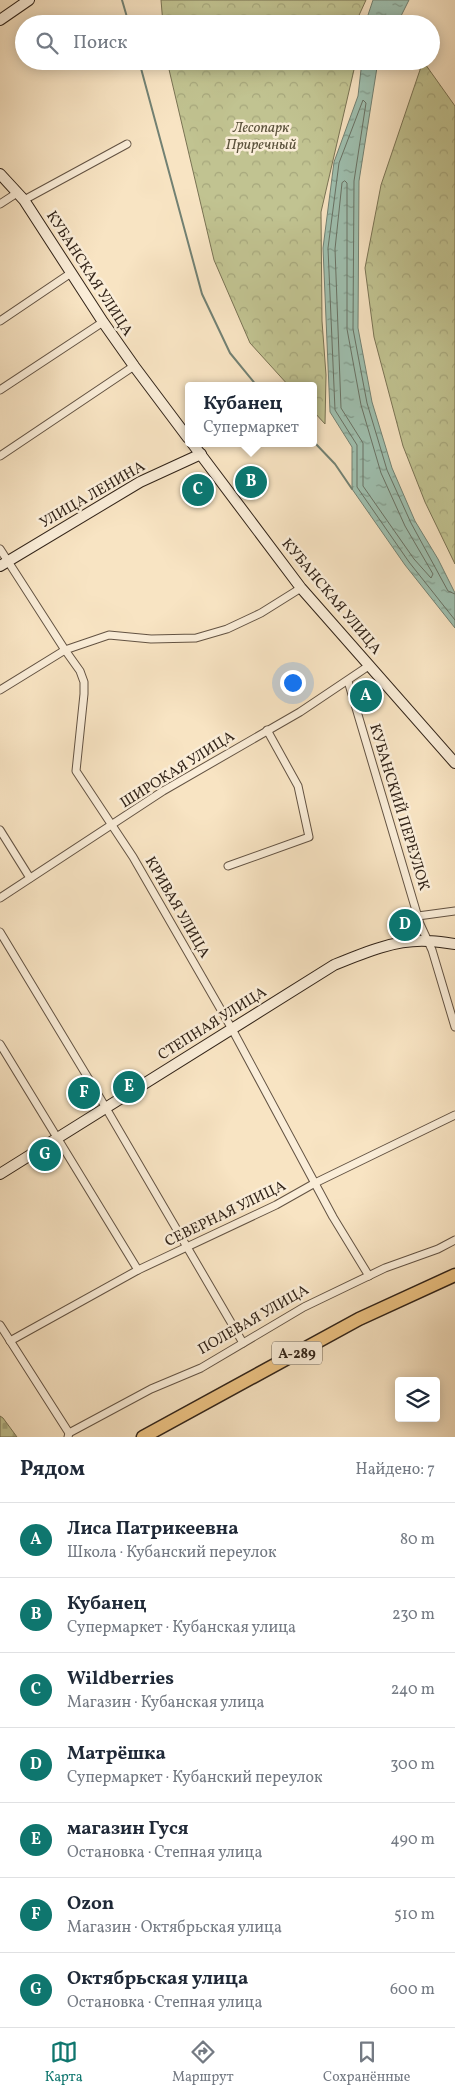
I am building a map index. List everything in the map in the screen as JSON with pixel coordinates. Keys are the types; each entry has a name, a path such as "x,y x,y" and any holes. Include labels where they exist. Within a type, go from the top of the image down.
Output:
{"highway":[{"name":"А-289","path":"143,1437 359,1319 455,1275"},
{"name":"А-289","path":"158,1437 363,1326 455,1283"}],"street":[{"path":"0,20 29,0"},
{"path":"24,200 127,144"},
{"name":"КУБАНСКАЯ УЛИЦА","path":"0,174 24,200 102,322 185,434"},
{"path":"0,204 16,192"},
{"path":"0,321 72,274"},
{"path":"0,390 102,322"},
{"path":"0,456 134,366"},
{"name":"КУБАНСКАЯ УЛИЦА","path":"195,447 301,588 455,763"},
{"name":"УЛИЦА ЛЕНИНА","path":"4,563 140,482 201,454"},
{"name":"КРИВАЯ УЛИЦА","path":"0,549 4,563 80,671 84,682 76,771 133,857 232,1029 315,1184 368,1276"},
{"path":"0,690 64,650 109,635 151,639 196,638 227,629 261,613 301,588"},
{"name":"ШИРОКАЯ УЛИЦА","path":"0,898 163,791 300,712 370,666"},
{"name":"КУБАНСКИЙ ПЕРЕУЛОК","path":"348,681 418,916 455,1027"},
{"path":"228,866 309,837 298,786 267,730"},
{"path":"0,830 30,878"},
{"path":"418,916 455,911"},
{"path":"0,932 188,1247 243,1343"},
{"name":"СТЕПНАЯ УЛИЦА","path":"0,1174 334,965 365,952 389,946 427,940 455,944"},
{"path":"0,1044 138,1270"},
{"name":"СЕВЕРНАЯ УЛИЦА","path":"10,1341 138,1270 276,1205 455,1116"},
{"name":"ПОЛЕВАЯ УЛИЦА","path":"68,1435 151,1389 201,1368 304,1307 368,1276 438,1249 455,1240"},
{"path":"0,1325 68,1435"}],"green space":[{"path":"161,0 366,0 359,15 162,15"},
{"name":"Лесопарк Приречный","path":"169,70 354,70 321,212 322,321 326,375 325,424 317,415 317,382 285,382 250,343 214,260"},
{"path":"420,70 429,70 455,106 455,564 425,502 403,446 374,337 365,268 381,185"},
{"path":"0,1416 3,1418 17,1437 0,1437"}],"water":[{"path":"373,0 409,0 402,15 368,15"},
{"path":"361,70 377,70 359,181 358,328 372,402 392,468 415,521 438,559 455,593 455,628 405,565 352,489 352,447 330,412 323,248 334,162 358,96"}],"waterway":[{"path":"122,0 126,15"},
{"path":"141,70 202,294 230,353 254,382"},
{"path":"317,445 335,464 352,489"}],"place":[{"name":"Кубанец","path":"251,482"},
{"name":"Wildberries","path":"198,490"},
{"name":"Лиса Патрикеевна","path":"366,696"},
{"name":"Матрёшка","path":"405,925"},
{"name":"магазин Гуся","path":"129,1087"},
{"name":"Ozon","path":"84,1093"},
{"name":"Октябрьская улица","path":"45,1155"}]}
